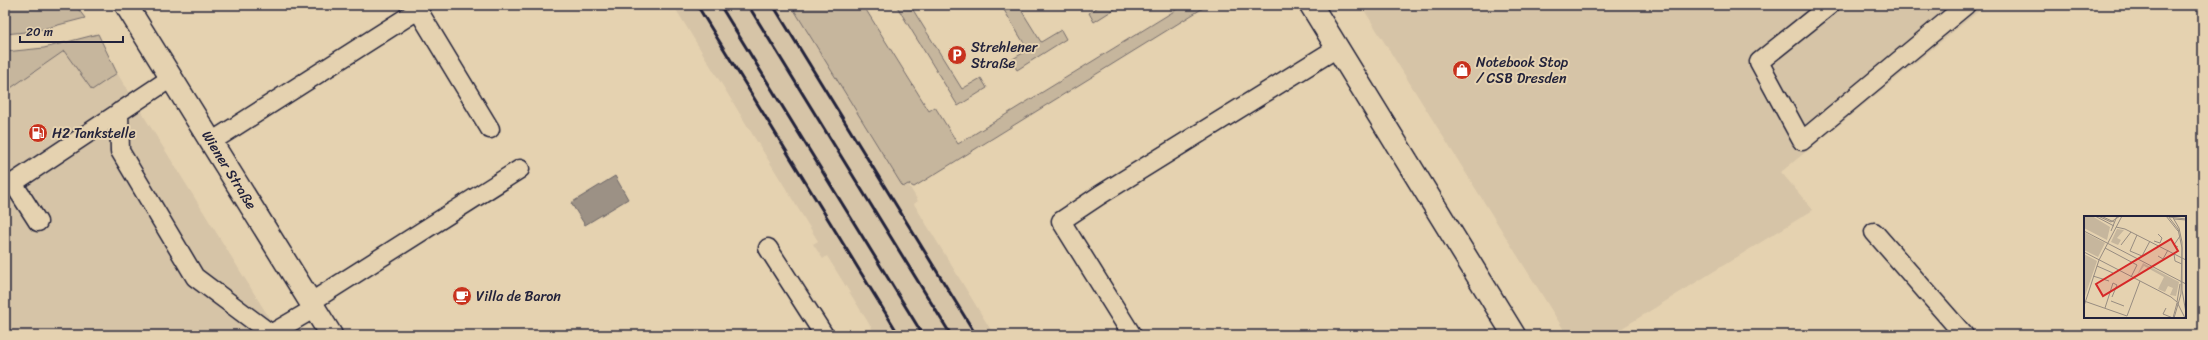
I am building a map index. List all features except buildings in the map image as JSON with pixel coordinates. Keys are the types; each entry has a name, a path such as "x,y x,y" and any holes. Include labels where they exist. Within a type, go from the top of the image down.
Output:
{"street":[{"name":"Wiener Straße","path":"126,5 331,335"},
{"path":"1311,5 1514,335"}],"lane":[{"path":"1830,5 1759,62 1802,141 1966,5"},
{"path":"211,142 418,10 490,129"},
{"path":"1132,335 1061,221 1337,48"},
{"path":"38,222 8,180 119,112 171,78"},
{"path":"119,112 120,151 196,277 270,334 520,169"},
{"path":"1874,232 1964,335"},
{"path":"768,248 824,335"}],"shaded area":[{"path":"5,5 75,5 85,18 35,31 5,34"},
{"path":"667,5 791,5 903,187 908,184 918,201 914,204 994,335 876,335 827,256 823,259 813,244 818,241 675,8 670,11"},
{"path":"791,5 863,5 929,111 935,107 958,144 1184,5 1208,5 914,187 908,184 903,187"},
{"path":"896,5 910,5 962,89 981,78 987,88 958,106"},
{"path":"1001,5 1018,5 1041,42 1061,30 1066,39 1017,70 1011,60 1028,50"},
{"path":"1101,5 1121,5 1094,22 1089,13"},
{"path":"1361,5 1986,5 1781,172 1813,210 1611,335 1567,335"},
{"path":"98,34 117,73 280,335 5,335 5,52 44,48"},
{"path":"98,34 117,73 92,90 64,51 5,92 5,52 44,48"},
{"path":"615,176 628,199 585,225 571,203"}],"railway":[{"path":"697,5 899,335"},
{"path":"720,5 923,335"},
{"path":"748,5 951,335"},
{"path":"773,5 976,335"}],"place":[{"name":"Strehlener Straße","path":"957,55"},
{"name":"Notebook Stop / CSB Dresden","path":"1462,70"},
{"name":"H2 Tankstelle","path":"38,133"},
{"name":"Villa de Baron","path":"462,296"}]}
